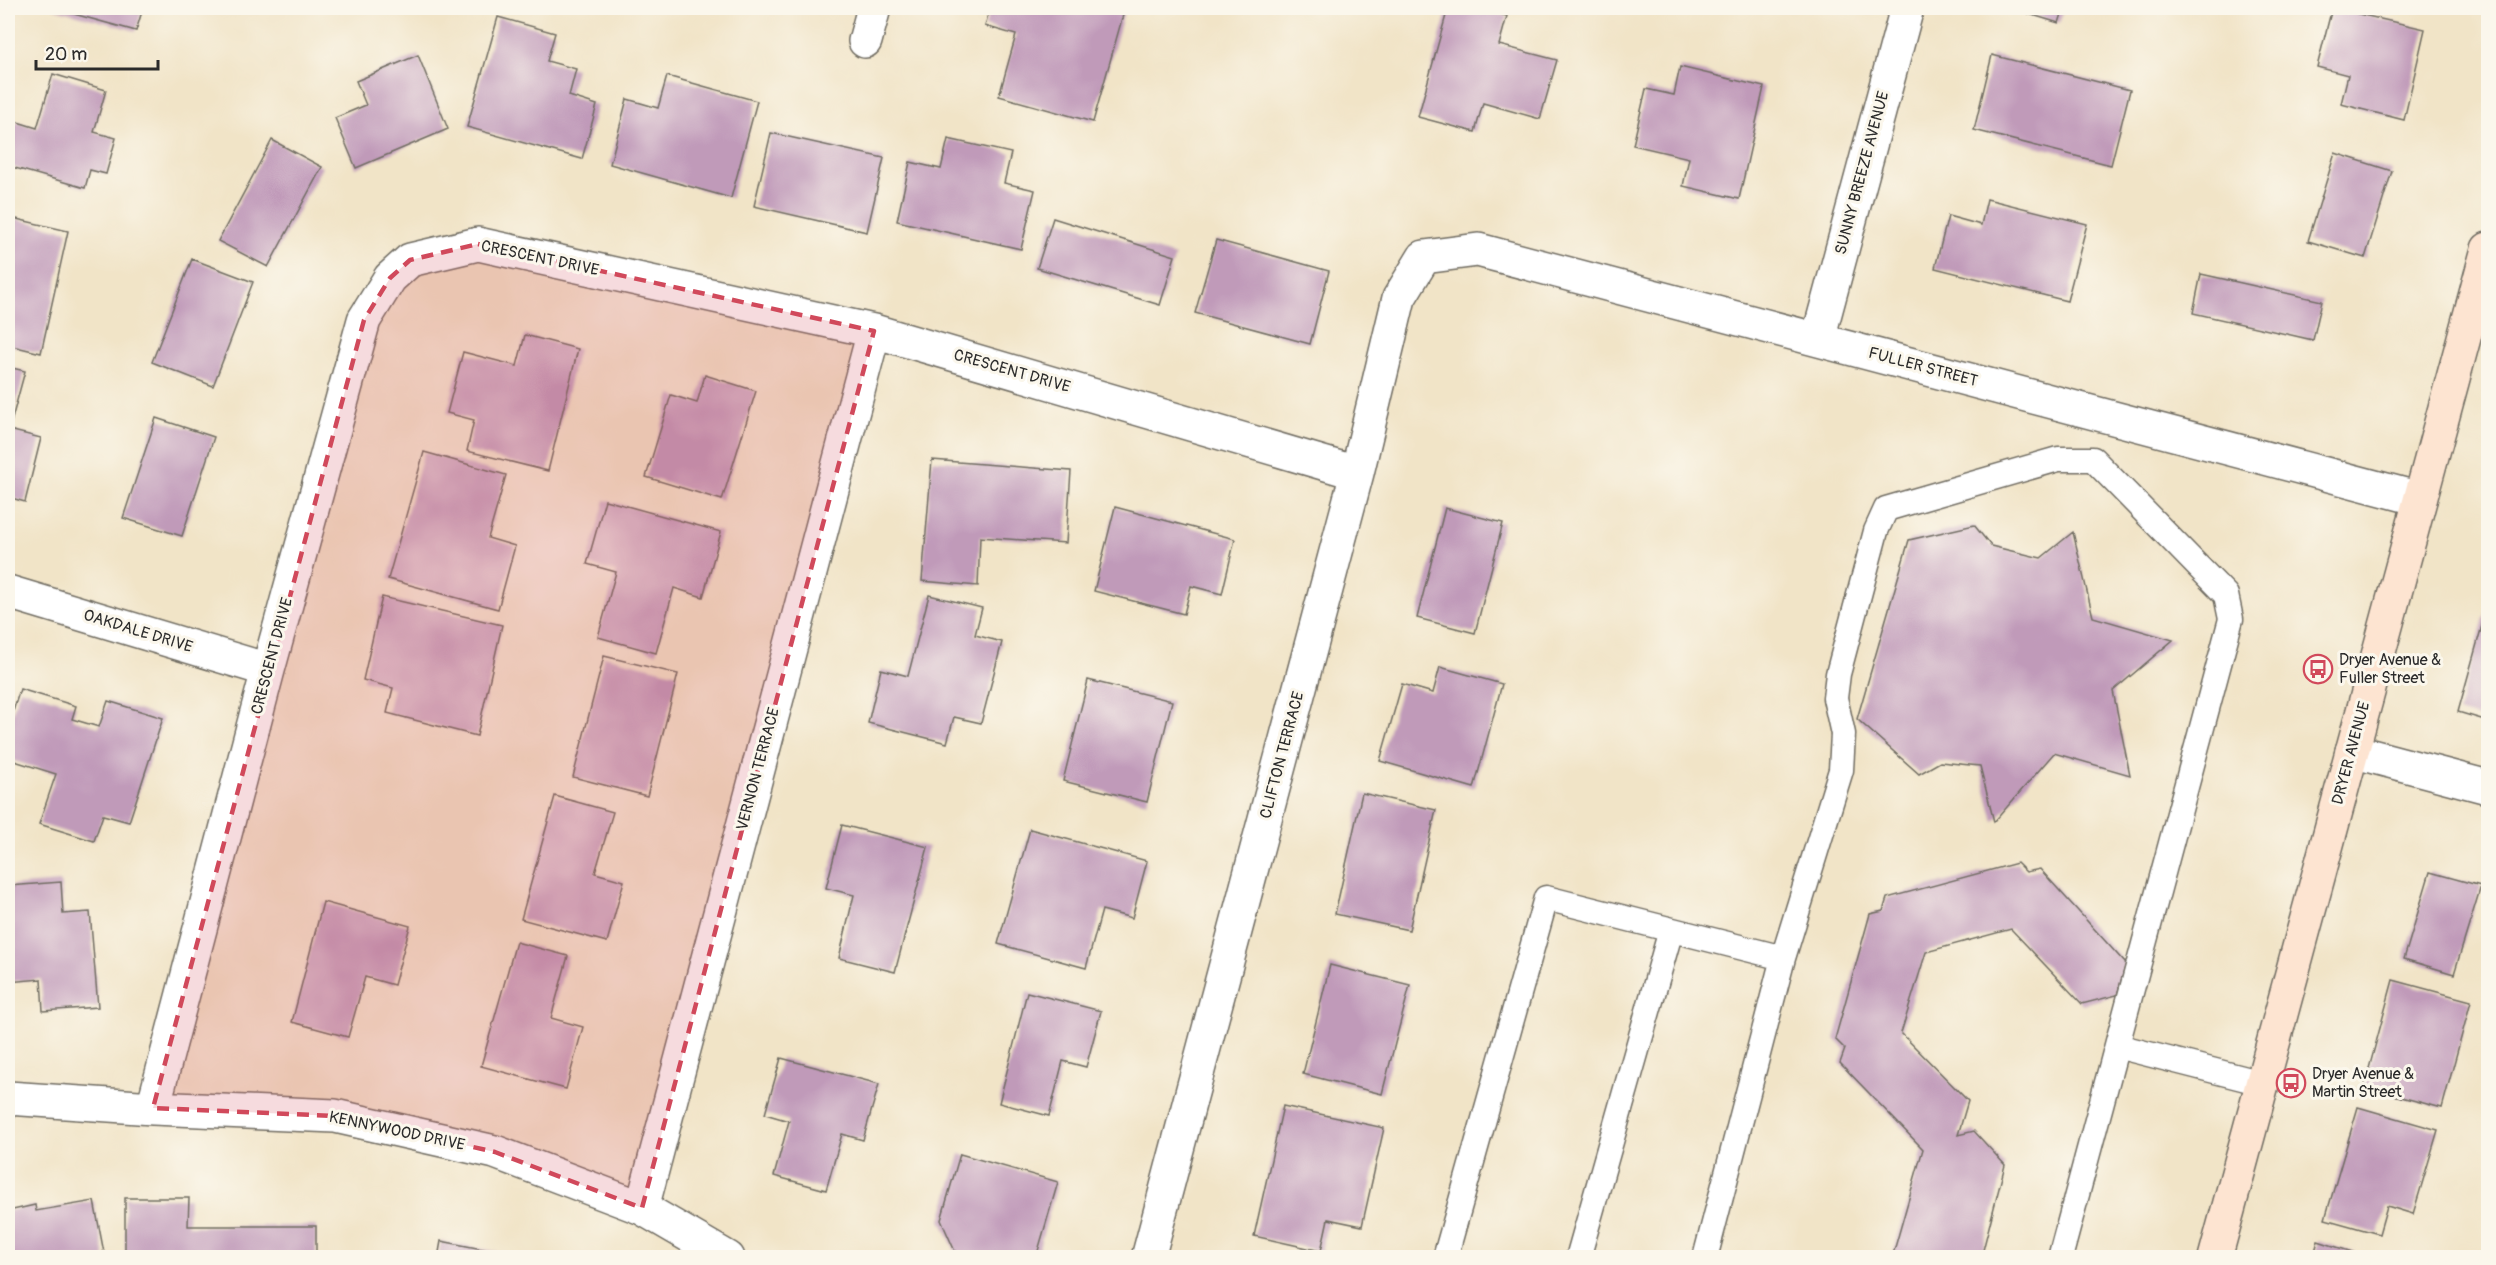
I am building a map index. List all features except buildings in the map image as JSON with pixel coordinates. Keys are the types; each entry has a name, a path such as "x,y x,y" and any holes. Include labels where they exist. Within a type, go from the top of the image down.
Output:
{"street":[{"path":"865,41 874,8"},
{"name":"SUNNY BREEZE AVENUE","path":"1818,339 1907,8"},
{"name":"CRESCENT DRIVE","path":"153,1108 268,670 364,320 390,278 410,260 478,244 874,331 1357,473"},
{"name":"DRYER AVENUE","path":"2215,1257 2488,249"},
{"name":"FULLER STREET","path":"1424,257 1478,250 2420,499"},
{"name":"CLIFTON TERRACE","path":"1148,1257 1357,473 1400,298 1424,257"},
{"name":"VERNON TERRACE","path":"642,1208 874,331"},
{"name":"OAKDALE DRIVE","path":"8,592 268,670"},
{"path":"2352,751 2488,787"},
{"name":"KENNYWOOD DRIVE","path":"8,1098 153,1108 335,1116 495,1152 642,1208 728,1257"}],"lane":[{"path":"1705,1257 1783,958 1841,770 1843,734 1835,698 1838,674 1876,531 1886,509 2058,459 2093,459 2226,595 2231,619 2060,1257"},
{"path":"1445,1257 1546,898 1783,958"},
{"path":"1578,1257 1671,930"},
{"path":"2117,1046 2262,1083"}],"highlighted area":[{"path":"478,244 874,331 642,1208 495,1152 335,1116 153,1108 364,320 390,278 410,260"}],"place":[{"name":"Dryer Avenue & Fuller Street","path":"2318,669"},
{"name":"Dryer Avenue & Martin Street","path":"2291,1083"}]}
